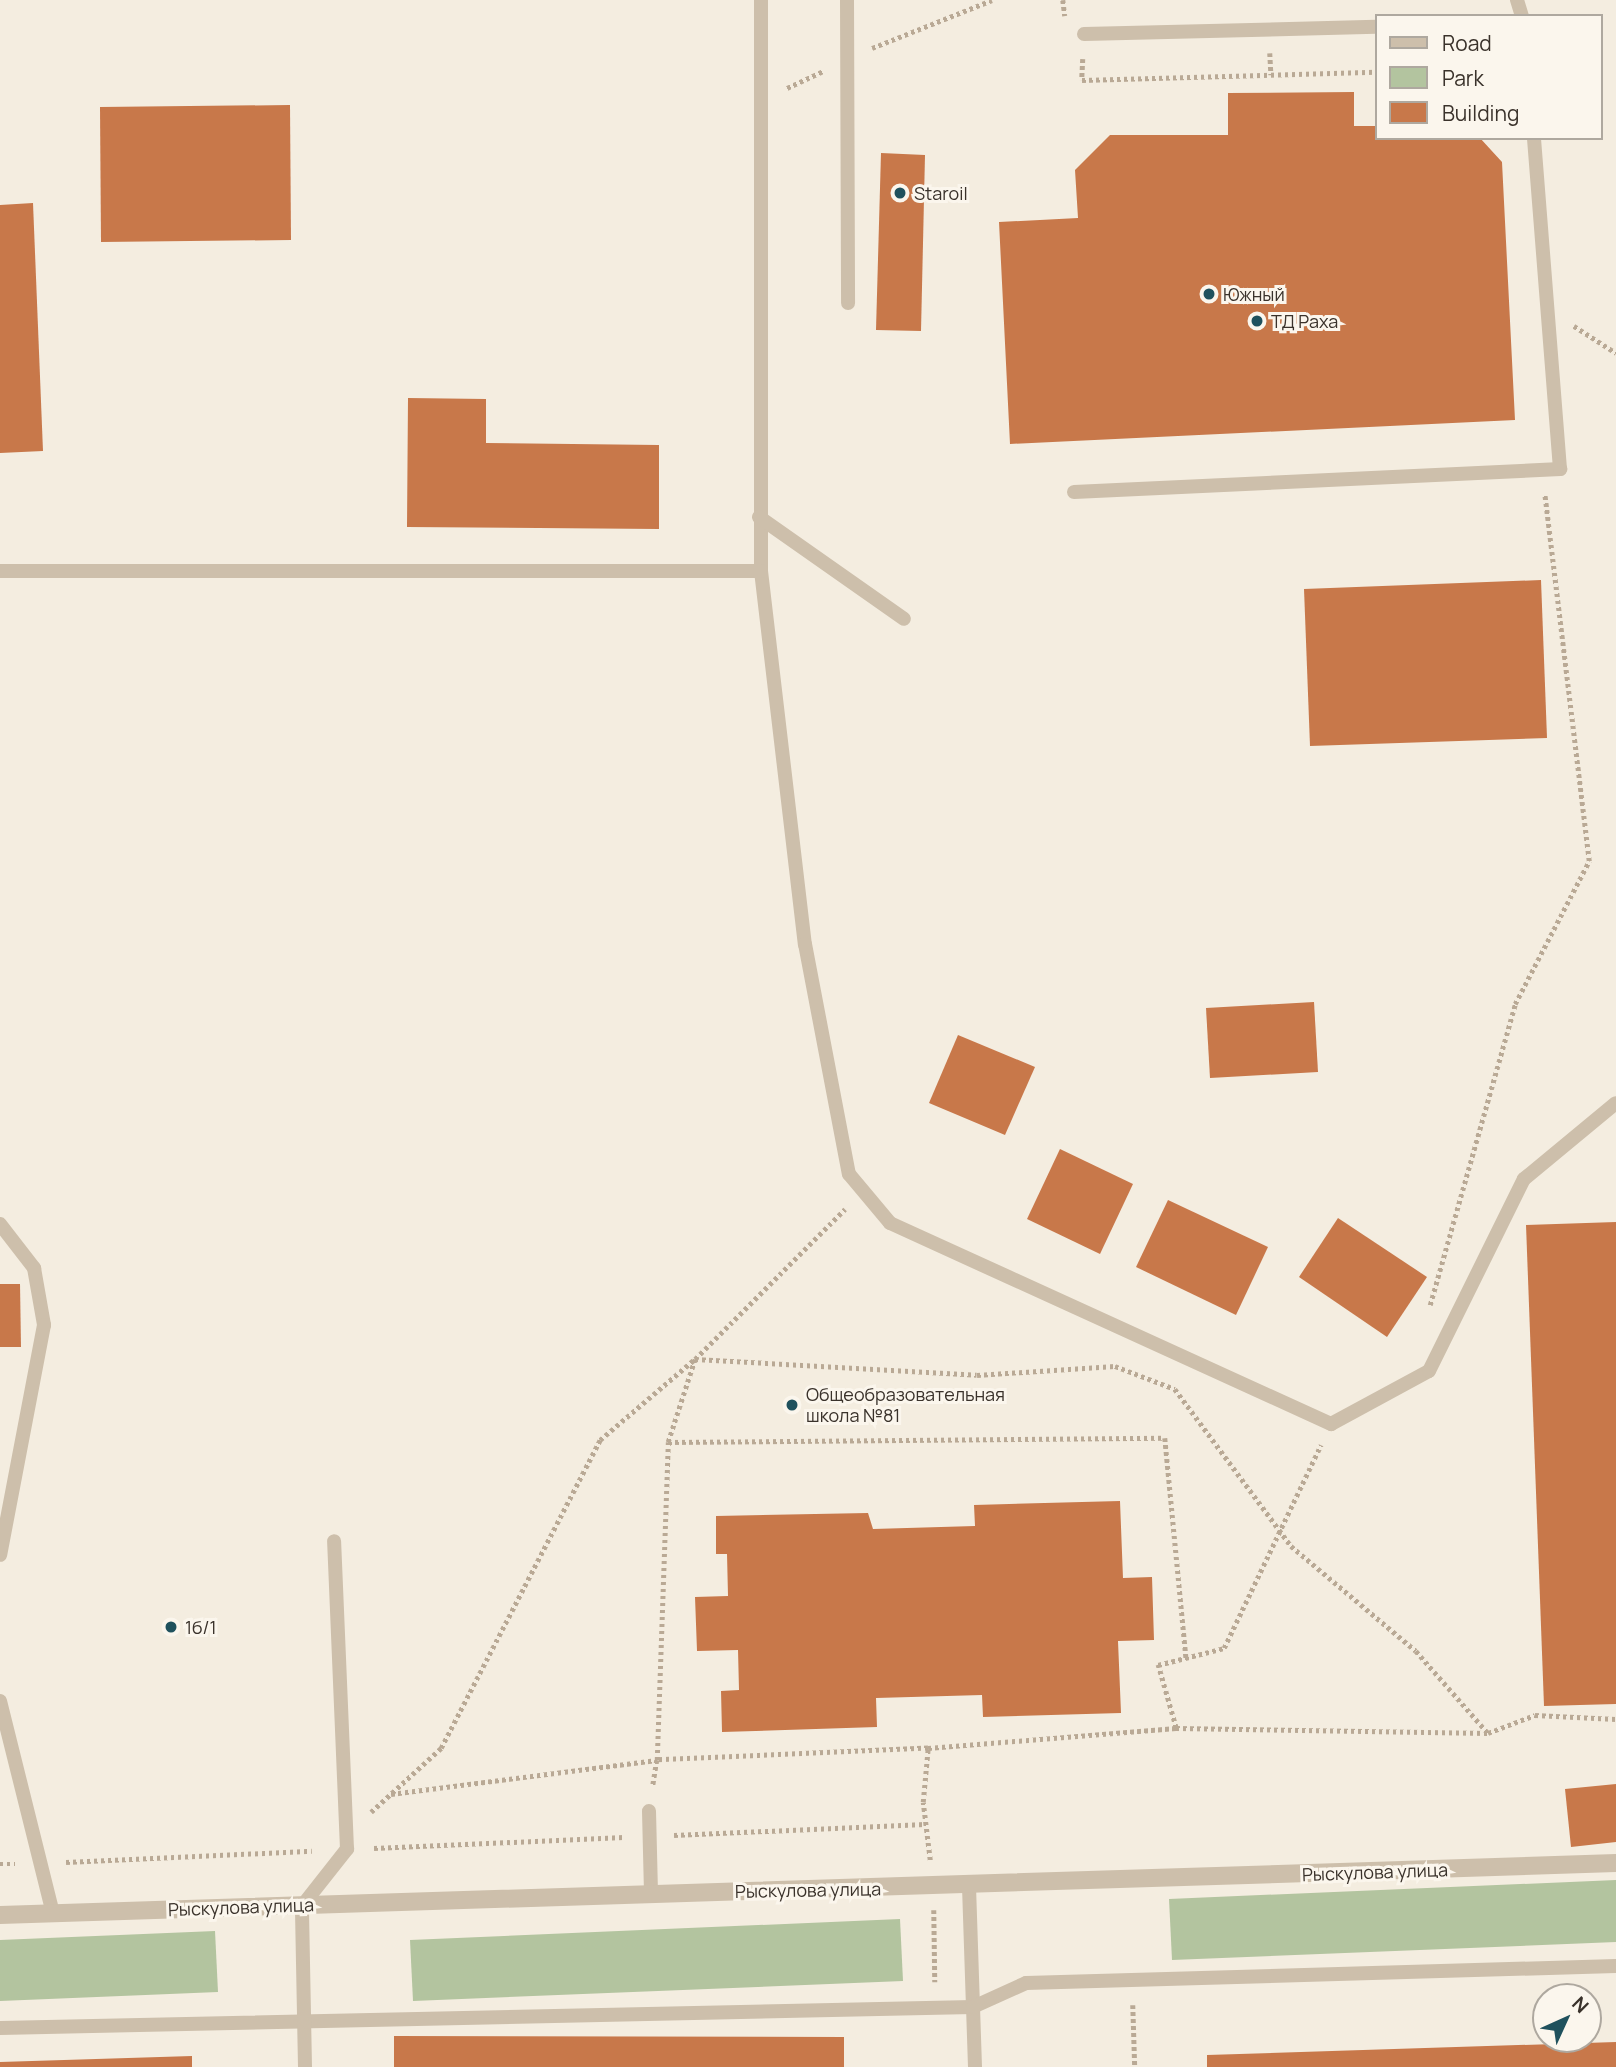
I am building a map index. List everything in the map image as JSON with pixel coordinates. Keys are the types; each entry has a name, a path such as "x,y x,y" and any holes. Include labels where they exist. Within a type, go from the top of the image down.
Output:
{"street":[{"name":"Рыскулова улица","path":"0,1914 651,1893 969,1886 1616,1863"}],"lane":[{"path":"761,0 761,571 805,944 849,1174 890,1223 1331,1424 1429,1371 1524,1180 1616,1103"},
{"path":"848,0 848,303"},
{"path":"1084,33 1374,27"},
{"path":"1074,492 1560,469 1534,140"},
{"path":"759,517 904,619"},
{"path":"0,571 761,571"},
{"path":"0,1224 34,1268 44,1325 0,1555"},
{"path":"305,2067 302,1906 347,1849 334,1541"},
{"path":"0,1701 53,1913"},
{"path":"649,1811 651,1893"},
{"path":"969,1886 975,2067"},
{"path":"0,2028 302,2018 973,2007 1026,1983 1616,1966"}],"path":[{"path":"959,8 992,0"},
{"path":"1082,80 1374,72"},
{"path":"1547,309 1616,353"},
{"path":"1427,1317 1515,1004 1589,861 1542,470"},
{"path":"368,1814 441,1748 600,1440 695,1359 829,1225"},
{"path":"657,1760 668,1442 695,1359"},
{"path":"695,1359 977,1375 1115,1366 1175,1389 1280,1530 1416,1651 1488,1733"},
{"path":"668,1442 1165,1438 1186,1658"},
{"path":"1176,1728 1158,1665 1224,1648 1321,1446"},
{"path":"391,1794 657,1760 928,1748 1176,1728 1488,1733 1535,1715 1616,1719"},
{"path":"928,1748 925,1824 933,1887 935,2007"},
{"path":"40,1863 925,1824"},
{"path":"1132,1980 1135,2067"}],"green space":[{"path":"1616,1880 1616,1942 1172,1960 1169,1899"},
{"path":"900,1919 903,1981 413,2001 410,1940"},
{"path":"215,1931 218,1992 0,2001 0,1940"}],"building":[{"name":"ТД Раха","path":"1354,92 1354,126 1374,126 1374,140 1482,140 1502,162 1515,420 1010,444 999,222 1078,218 1075,170 1110,135 1228,135 1228,93"},
{"path":"290,105 291,240 101,242 100,107"},
{"path":"881,153 925,155 921,331 876,330"},
{"path":"33,203 43,451 0,453 0,205"},
{"path":"408,398 486,399 486,443 659,445 659,529 407,527"},
{"path":"1541,580 1547,738 1310,746 1304,589"},
{"path":"1314,1002 1318,1072 1210,1078 1206,1008"},
{"path":"958,1035 1035,1067 1005,1135 929,1103"},
{"path":"1060,1149 1133,1184 1100,1254 1027,1219"},
{"path":"1168,1200 1268,1247 1236,1315 1136,1267"},
{"path":"1338,1218 1427,1277 1387,1337 1299,1277"},
{"path":"1616,1222 1616,1704 1544,1706 1526,1225"},
{"path":"0,1284 20,1284 21,1347 0,1347"},
{"path":"1120,1501 1123,1578 1152,1577 1154,1640 1118,1641 1121,1713 983,1717 982,1695 876,1698 877,1727 722,1732 721,1691 739,1690 738,1650 697,1651 695,1597 728,1596 727,1554 716,1554 716,1516 868,1513 873,1529 975,1526 974,1505"},
{"path":"1616,1784 1616,1842 1571,1847 1565,1789"},
{"path":"394,2036 844,2037 844,2067 394,2067"},
{"path":"1602,2042 1616,2042 1616,2067 1207,2067 1207,2055 1532,2045 1532,2053 1602,2053"},
{"path":"192,2056 192,2067 0,2067 0,2062"}],"place":[{"name":"Staroil","path":"900,193"},
{"name":"Южный","path":"1209,294"},
{"name":"ТД Раха","path":"1257,321"},
{"name":"Общеобразовательная школа №81","path":"792,1405"},
{"name":"1б/1","path":"171,1627"}]}
